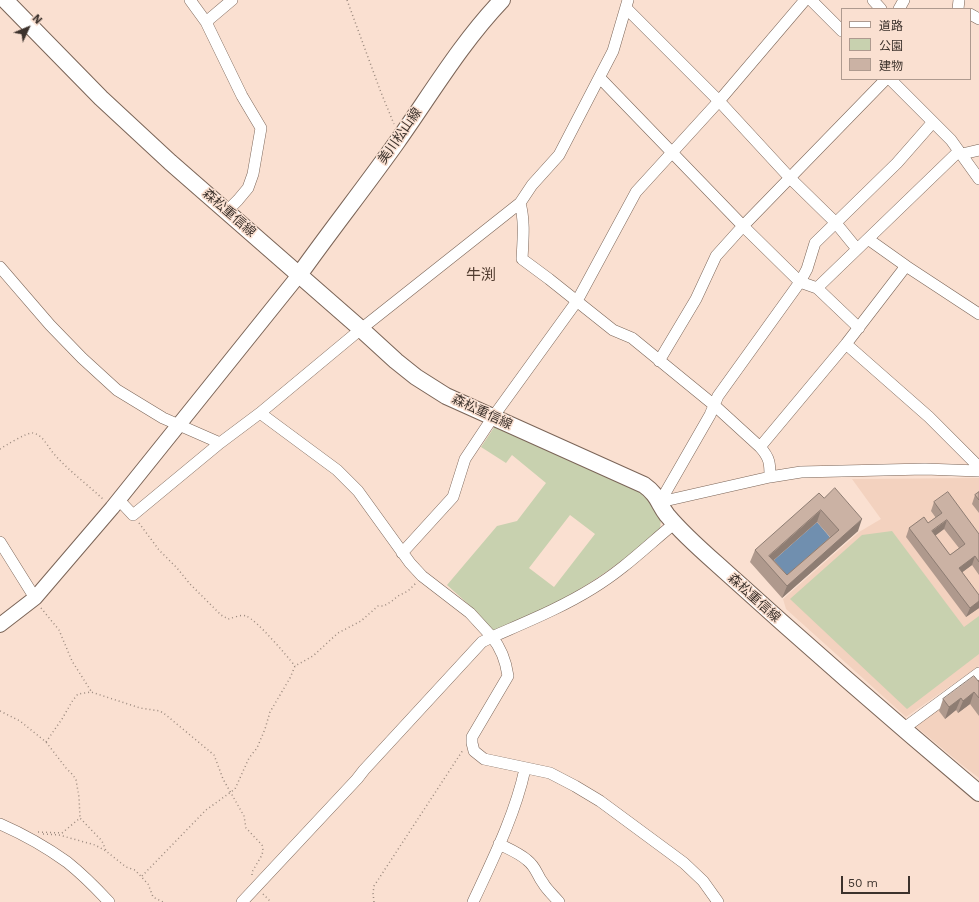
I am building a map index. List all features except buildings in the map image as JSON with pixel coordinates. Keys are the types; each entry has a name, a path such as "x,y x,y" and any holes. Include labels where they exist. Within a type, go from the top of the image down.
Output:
{"main road":[{"name":"森松重信線","path":"5,0 101,98 170,162 396,361 416,377 446,396 644,485 653,491 666,513 721,568 903,729 979,793"},
{"name":"美川松山線","path":"299,275 400,137 466,42 502,0"}],"street":[{"path":"190,0 206,22 242,96 261,128 253,174 248,188 227,211"},
{"path":"206,22 232,0"},
{"path":"402,552 453,496 466,459 493,417 577,300 636,192 719,101 806,0"},
{"path":"811,0 841,30"},
{"path":"873,0 880,8"},
{"path":"116,504 133,515 220,443 260,413 361,329 520,203 532,185 559,155 613,51 627,4 790,178 835,222 857,249"},
{"path":"600,78 742,226 800,282 817,288 859,328"},
{"path":"659,360 696,299 716,256 742,226 885,80"},
{"path":"891,80 933,122 960,152 972,172 979,179"},
{"path":"660,502 710,415 718,396 800,282 807,269 815,242 897,163 933,122"},
{"path":"817,288 960,152 979,150"},
{"path":"520,203 523,212 524,230 522,259 577,300 613,330 632,338 714,405 766,454 770,464 770,477"},
{"path":"868,239 979,314"},
{"path":"760,447 859,328 906,266"},
{"path":"0,268 76,352 117,390 163,418 220,443"},
{"path":"0,626 35,598 116,504 299,275"},
{"path":"846,344 929,417 979,466"},
{"path":"260,413 337,470 358,491 410,563 422,576 470,613 496,642 506,663 508,676 472,737 474,751 484,759 525,769 550,773 600,801 684,863 703,880 718,902"},
{"path":"660,502 770,477 801,472 925,469 979,471"},
{"path":"242,902 482,642 560,608 594,588 621,568 675,523"},
{"path":"0,542 35,598"},
{"path":"903,729 979,673"},
{"path":"473,902 500,844 520,792 525,769"},
{"path":"0,824 28,838 67,862 92,884 109,902"},
{"path":"500,844 521,855 527,860 538,872 541,882 559,902"}],"path":[{"path":"348,0 380,90 400,137"},
{"path":"0,450 26,434 33,433 39,436 55,455 116,504"},
{"path":"133,515 159,550 221,615 228,619 244,616 248,617 264,631 295,666"},
{"path":"142,876 206,810 235,789 249,758 257,748 270,712 290,678 295,666 313,656 338,633 361,621 378,606 384,606 408,591 422,576"},
{"path":"35,598 44,613 59,630 72,661 91,692"},
{"path":"46,742 78,694 91,692 140,708 160,711 166,715 214,755 230,792 244,816 246,828 262,845 262,855 252,872 253,882 256,886"},
{"path":"0,711 20,721 46,742 76,780 79,797 80,818 102,841 105,845 106,851"},
{"path":"374,902 374,886 472,737"},
{"path":"28,838 30,830 62,832 80,818"},
{"path":"28,838 36,835 59,835 95,844 126,867 135,870 148,884 153,897 163,902"}],"shaded area":[{"path":"979,478 979,666 906,717 786,609 783,599 859,532 881,519 852,479"},
{"path":"979,678 979,778 914,725"}],"green space":[{"path":"495,426 638,488 649,496 661,517 660,531 610,569 571,595 493,631 478,613 447,585 497,526 517,521 546,483 512,455 506,463 481,447","holes":["570,515 595,534 554,587 529,568"]},
{"path":"892,531 964,627 979,616 979,654 907,709 790,599 862,535"}],"water":[{"path":"817,522 834,542 783,587 765,568"}],"district":[{"name":"牛渕","path":"481,276"}]}
